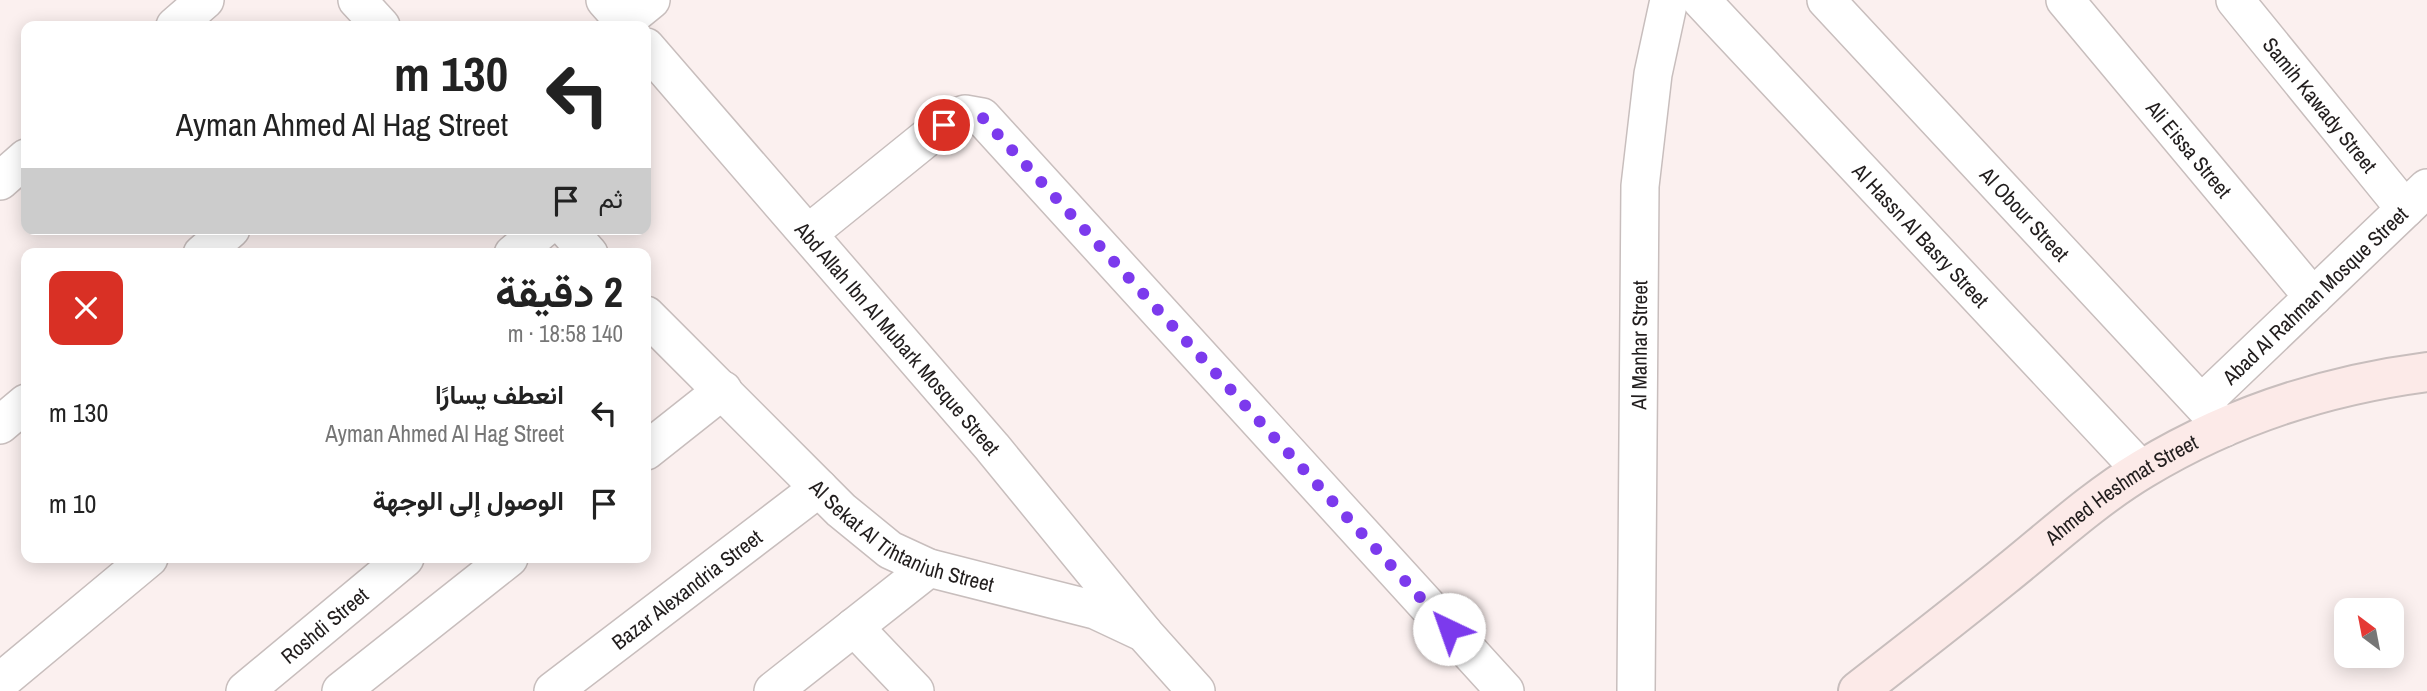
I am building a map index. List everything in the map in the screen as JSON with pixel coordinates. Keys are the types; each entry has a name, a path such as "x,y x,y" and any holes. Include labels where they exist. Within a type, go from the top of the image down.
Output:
{"street":[{"path":"181,21 205,0"},
{"name":"Al Manhar Street","path":"1636,691 1640,186 1653,74 1670,0"},
{"name":"Al Hassn Al Basry Street","path":"1701,0 2141,470"},
{"name":"Al Obour Street","path":"1826,0 2213,415"},
{"name":"Ali Eissa Street","path":"2065,0 2313,297"},
{"name":"Samih Kawady Street","path":"2235,0 2416,199"},
{"name":"Abd Allah Ibn Al Mubark Mosque Street","path":"651,43 1144,633"},
{"path":"809,233 950,119 965,114 982,117 1505,691"},
{"path":"0,181 21,162"},
{"name":"Abad Al Rahman Mosque Street","path":"2213,415 2313,297 2416,199"},
{"path":"209,248 224,235"},
{"path":"520,248 536,235"},
{"name":"Al Sekat Al Tihtaniuh Street","path":"653,338 723,390 819,488 864,531 890,550 929,568 1095,610 1144,633 1196,691"},
{"name":"Ahmed Heshmat Street","path":"1858,691 2073,520 2213,415 2427,372"},
{"path":"651,446 723,390"},
{"path":"0,425 21,407"},
{"name":"Bazar Alexandria Street","path":"552,691 819,488"},
{"path":"0,682 143,563"},
{"name":"Roshdi Street","path":"245,691 399,563"},
{"path":"341,691 503,563"},
{"path":"788,687 854,627 929,568"},
{"path":"854,627 915,691"}],"route":[{"path":"944,125 957,115 974,114 982,117 1449,629"}]}
